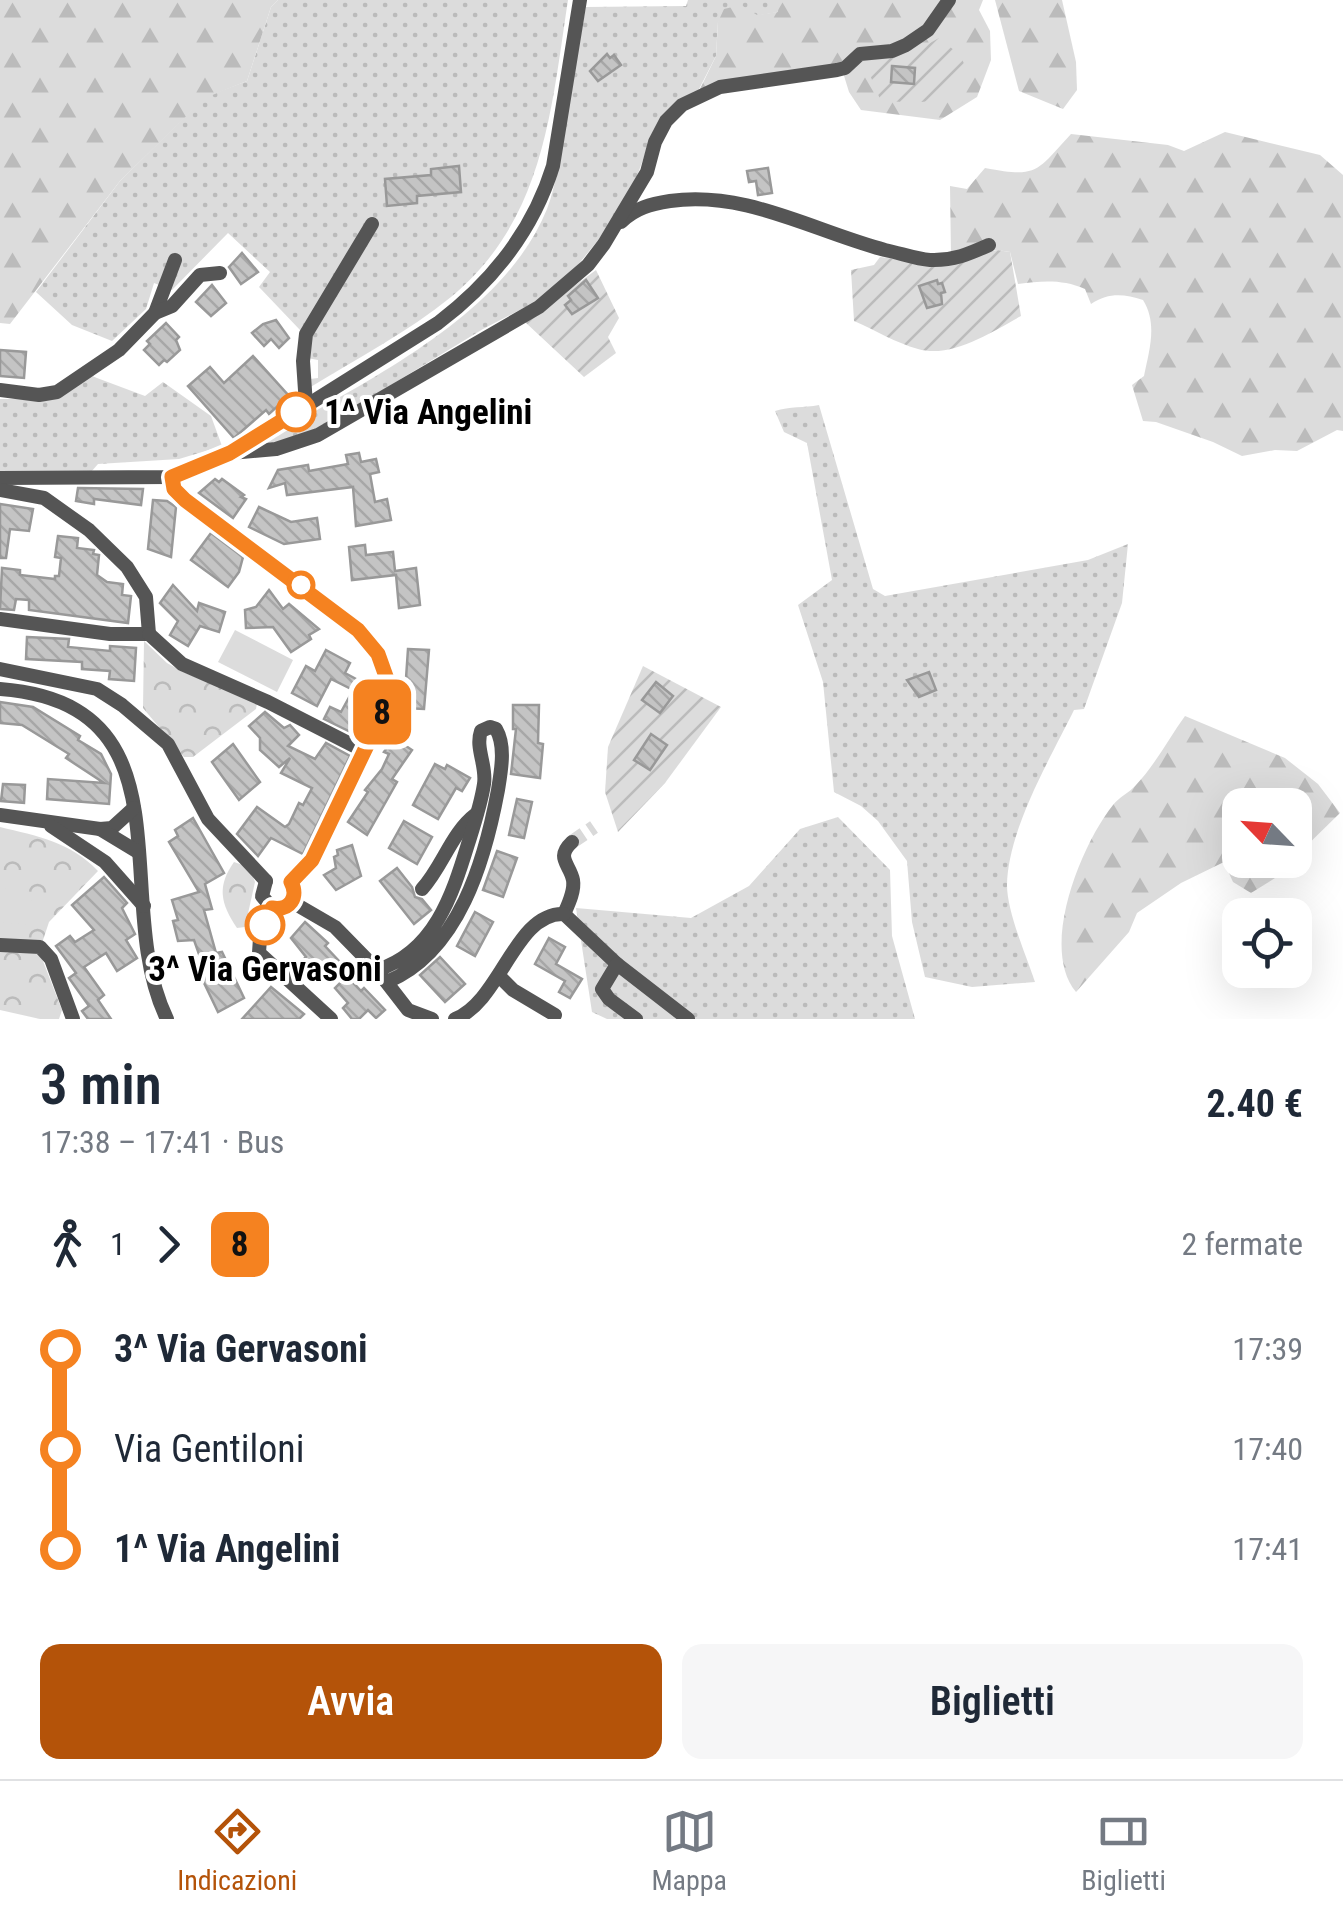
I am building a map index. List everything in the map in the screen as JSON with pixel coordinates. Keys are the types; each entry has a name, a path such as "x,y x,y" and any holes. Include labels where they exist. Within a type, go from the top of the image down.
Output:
{"street":[{"path":"0,478 172,477 230,453 468,301 525,230 553,166 580,0"},
{"path":"230,453 276,450 340,424 539,306 588,265 647,172 666,120 682,105 720,86 837,70 860,54 892,51 928,30 949,0"},
{"path":"610,234 636,210 695,198 726,199 842,238 927,260 959,258 989,245"},
{"path":"306,405 306,334 372,224"},
{"path":"0,390 39,395 56,392 119,350 155,313 175,260"},
{"path":"172,306 200,274 220,272"},
{"path":"155,313 190,304"},
{"path":"172,477 174,489 185,500 336,611 378,654 388,682 384,710 312,860 291,882"},
{"path":"0,490 44,498 102,542 127,567 146,596 149,634"},
{"path":"0,618 110,634 149,634 182,664 364,751"},
{"path":"0,669 97,689 122,705 168,744 208,819 266,881"},
{"path":"0,689 50,696 74,706 96,725 121,758 134,808 154,984 166,1019"},
{"path":"490,727 496,730 501,742 499,782 486,844 466,899 438,942 404,975 382,976 415,950 444,913 454,890 484,783 485,762 478,740 481,732 490,727"},
{"path":"0,815 100,830 112,828 134,808"},
{"path":"422,889 436,873 462,825 477,814"},
{"path":"46,823 105,862 144,906"},
{"path":"100,830 138,852"},
{"path":"564,914 573,880 563,858 564,850 572,842"},
{"path":"105,862 116,862 138,852"},
{"path":"266,881 280,876 291,882 295,892 292,902 284,908 272,908"},
{"path":"266,881 262,896 272,908"},
{"path":"292,902 335,927 408,1010 432,1019"},
{"path":"272,908 260,938 259,954 332,1019"},
{"path":"456,1019 464,1016 500,977 534,923 554,914 564,914 617,964 685,1012"},
{"path":"0,945 40,947 51,959 73,1019"},
{"path":"617,964 602,989 636,1019"},
{"path":"500,977 555,1015"}],"green space":[{"path":"0,0 278,0 271,7 247,81 205,98 120,181 10,324 0,323"},
{"path":"278,0 568,0 556,82 538,161 506,234 482,267 451,297 400,334 309,388 310,379 318,378 318,360 307,358 310,334 300,330 259,287 270,272 228,233 172,290 154,283 146,309 112,341 72,325 36,292 120,181 205,97 247,81 271,7"},
{"path":"688,0 779,0 779,12 718,22 716,56 697,93 654,129 636,179 611,224 569,276 545,297 483,329 312,433 260,446 383,372 463,316 497,284 526,248 553,191 586,7 686,6"},
{"path":"779,0 983,0 979,10 990,31 991,60 977,97 940,120 861,110 849,92 841,66 698,93 716,56 718,22 724,9 741,5 757,15 778,12"},
{"path":"995,0 1062,0 1076,62 1077,90 1063,109 1019,91"},
{"path":"939,38 960,55 967,70 954,91 931,101 880,99 865,63 891,52 907,56"},
{"path":"1225,132 1320,155 1343,175 1343,431 1337,430 1297,451 1242,456 1213,442 1143,421 1132,385 1144,376 1150,347 1150,318 1143,300 1117,295 1091,304 1085,289 1077,286 1052,282 1018,284 1010,252 951,256 950,186 967,189 985,168 1016,172 1035,169 1071,134 1168,145 1184,151"},
{"path":"997,250 1010,252 1021,316 985,336 958,347 931,351 902,343 854,321 851,270 874,265 880,257 937,264"},
{"path":"596,270 619,318 608,337 616,353 584,377 525,322"},
{"path":"89,375 145,396 163,382 211,416 222,446 179,459 98,464 91,472 0,475 0,399 52,399"},
{"path":"819,405 873,589 885,596 1088,560 1128,544 1122,603 1084,709 1074,710 1043,772 1022,818 1009,863 1010,908 1035,982 972,987 925,977 912,922 907,861 878,821 861,806 834,792 823,682 798,605 832,580 807,443 784,432 775,411"},
{"path":"235,630 293,660 277,692 218,662"},
{"path":"144,641 167,663 257,703 256,709 193,757 184,757 143,708"},
{"path":"643,666 721,707 665,783 618,832 605,792 608,747"},
{"path":"1185,716 1285,758 1318,784 1340,813 1312,840 1312,788 1222,788 1222,863 1181,883 1137,913 1129,932 1076,992 1066,973 1062,950 1063,924 1077,870 1113,805 1156,760"},
{"path":"838,817 890,870 892,936 915,1019 607,1019 592,1012 576,908 691,918 749,886 800,829"},
{"path":"0,827 65,847 98,871 49,922 43,940 41,956 62,1010 59,1019 0,1010"},
{"path":"234,862 249,867 255,882 245,927 237,928 223,895 225,879"},
{"path":"1231,878 1275,878 1251,893"},
{"path":"0,888 33,892 29,925 0,922"}],"building":[{"path":"607,54 610,58 614,55 621,65 598,81 590,71"},
{"path":"892,66 915,68 914,84 891,82"},
{"path":"459,166 461,192 417,196 417,203 387,206 385,179 431,175 431,169"},
{"path":"768,168 772,193 758,195 756,181 749,182 747,171"},
{"path":"242,253 258,272 241,284 229,267"},
{"path":"586,280 598,298 572,314 565,305 571,300 568,296"},
{"path":"937,280 945,292 941,293 942,304 927,308 919,286"},
{"path":"212,285 226,303 211,316 196,302"},
{"path":"276,320 289,338 279,348 271,339 264,346 252,333"},
{"path":"166,323 179,337 176,340 180,350 159,365 144,350 150,344 147,341"},
{"path":"0,350 26,352 24,378 0,376"},
{"path":"253,356 289,396 234,438 188,386 210,367 224,383"},
{"path":"359,453 361,462 376,459 379,472 370,474 375,502 387,499 391,520 356,526 353,487 287,495 285,483 269,488 278,470 308,465 309,471 348,464 346,455"},
{"path":"215,479 222,479 246,499 233,518 199,493"},
{"path":"78,488 143,489 141,505 94,499 94,504 76,501"},
{"path":"153,500 167,501 176,507 171,557 148,549"},
{"path":"0,504 33,509 29,531 10,529 6,558 0,558"},
{"path":"259,507 291,522 317,518 320,539 284,544 249,527"},
{"path":"211,533 243,557 239,572 228,587 191,560"},
{"path":"58,536 78,538 77,548 94,550 93,554 99,555 97,575 107,582 123,584 122,595 131,596 128,623 29,610 29,600 16,599 14,610 0,609 2,568 20,570 20,575 55,579 59,576 61,558 55,557"},
{"path":"365,545 366,555 393,552 395,571 416,568 420,605 399,608 396,575 352,580 349,547"},
{"path":"173,585 197,611 199,603 225,612 219,632 200,626 188,646 170,635 178,621 160,603"},
{"path":"269,590 283,609 289,604 319,629 291,652 273,627 246,628 245,610 256,607"},
{"path":"27,637 69,639 68,647 110,651 110,646 136,648 134,681 109,679 110,671 82,669 82,662 26,659"},
{"path":"408,649 429,650 424,709 404,708"},
{"path":"326,650 350,663 345,673 369,686 353,718 364,724 359,736 324,719 330,707 341,712 353,690 331,679 317,706 292,693 306,666 315,671"},
{"path":"929,672 936,690 919,697 907,680"},
{"path":"656,682 673,696 660,713 642,700"},
{"path":"0,702 33,707 101,754 111,774 109,804 47,799 48,779 104,783 66,758 69,754 22,725 0,723"},
{"path":"513,705 539,705 538,743 543,744 540,778 511,774 516,729"},
{"path":"265,712 284,728 290,725 299,735 288,746 315,759 326,743 350,756 303,854 271,838 258,856 237,834 257,807 285,827 312,788 281,773 290,758 279,767 260,750 260,738 249,726"},
{"path":"651,734 667,745 650,770 634,760"},
{"path":"394,738 412,750 392,779 397,782 367,835 348,822 382,769 389,754 384,752"},
{"path":"233,744 260,782 239,800 212,762"},
{"path":"435,764 445,769 447,765 470,778 462,791 456,788 438,819 413,805"},
{"path":"3,784 25,785 24,803 1,801"},
{"path":"517,799 532,802 524,838 509,835"},
{"path":"193,818 224,873 205,884 212,909 204,910 216,953 222,952 244,998 218,1012 193,960 200,957 194,940 178,941 173,921 178,920 172,900 199,892 169,842 178,836 175,830"},
{"path":"404,821 432,837 417,864 389,848"},
{"path":"352,845 361,876 336,890 324,875 336,868 337,850"},
{"path":"497,851 517,858 503,897 483,890"},
{"path":"397,868 415,897 431,910 414,924 380,881"},
{"path":"104,877 127,903 122,908 135,934 126,940 137,958 117,971 106,953 84,967 104,995 98,1000 111,1019 88,1019 82,1011 89,1006 69,978 76,973 56,946 70,936 75,942 94,930 72,905"},
{"path":"475,912 493,922 475,956 457,946"},
{"path":"305,922 328,943 325,946 339,961 332,969 328,966 317,980 297,966 306,957 291,938"},
{"path":"549,938 565,947 556,964 582,979 570,998 559,992 565,981 535,964"},
{"path":"440,957 465,984 445,1002 420,975"},
{"path":"347,976 385,1010 376,1018 368,1010 359,1019 352,1019 343,1008 348,1003 335,988"},
{"path":"271,987 304,1014 299,1019 242,1019"}],"tunnel":[{"path":"572,842 594,827"}],"bus line":[{"name":"8","path":"265,925 272,908 284,908 292,902 295,892 291,882 312,860 384,710 388,682 378,654 358,630 185,500 174,489 172,477 230,453 296,412"}],"place":[{"name":"1^ Via Angelini","path":"296,412"},
{"name":"3^ Via Gervasoni","path":"265,925"}]}
